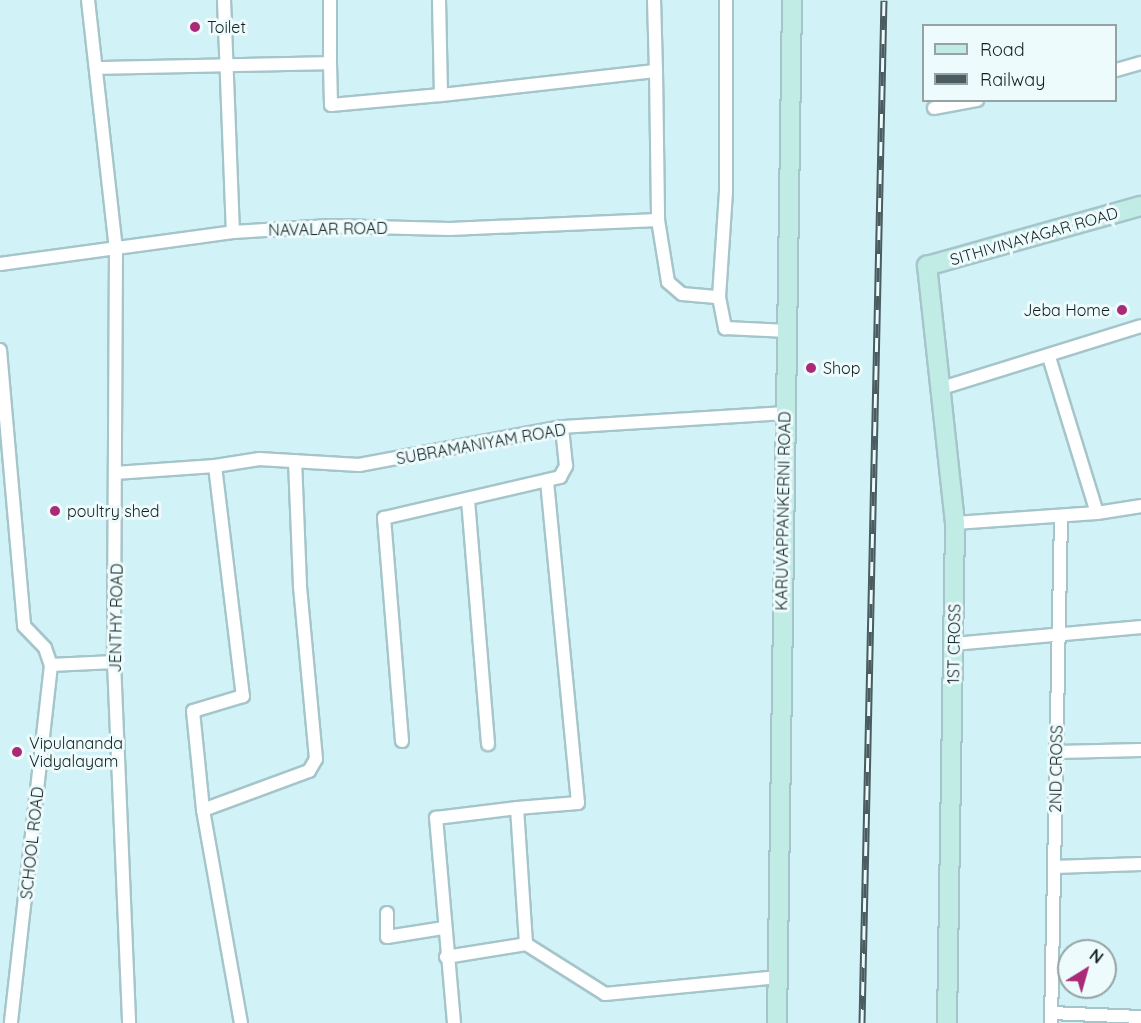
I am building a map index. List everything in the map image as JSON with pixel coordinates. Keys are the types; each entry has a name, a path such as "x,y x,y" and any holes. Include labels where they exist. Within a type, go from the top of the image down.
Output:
{"street":[{"name":"JENTHY ROAD","path":"88,0 98,68 116,248 114,662 129,1023"},
{"path":"224,0 233,232"},
{"path":"330,0 331,105 656,71"},
{"path":"439,0 441,95"},
{"path":"654,0 658,220 668,282 682,294 719,297"},
{"path":"726,0 726,191 719,297 725,328 788,332"},
{"name":"KARUVAPPANKERNI ROAD","path":"777,1023 784,413 788,332 792,0"},
{"path":"98,68 330,63"},
{"path":"1117,70 1141,63"},
{"path":"934,108 966,102"},
{"name":"SITHIVINAYAGAR ROAD","path":"927,266 1141,206"},
{"name":"NAVALAR ROAD","path":"0,264 233,232 330,226 450,229 658,220"},
{"name":"1ST CROSS","path":"927,266 955,523 947,1023"},
{"path":"942,388 1049,357 1141,326"},
{"path":"0,350 24,626 45,648 51,664 114,662"},
{"path":"1049,357 1097,513"},
{"name":"SUBRAMANIYAM ROAD","path":"115,473 215,466 259,459 359,465 562,427 784,413"},
{"path":"402,741 384,518 560,477 566,466 562,427"},
{"path":"203,810 309,771 316,759 300,585 295,461"},
{"path":"215,466 243,696 193,711 203,810 242,1023"},
{"path":"454,1023 446,957 436,818 517,808 578,804 547,480"},
{"path":"468,500 488,744"},
{"path":"955,523 1097,513 1141,506"},
{"name":"2ND CROSS","path":"1052,1018 1057,752 1056,633 1061,516"},
{"path":"954,644 1141,627"},
{"name":"SCHOOL ROAD","path":"11,1023 51,664"},
{"path":"1057,752 1141,750"},
{"path":"517,808 526,944"},
{"path":"1054,867 1141,864"},
{"path":"387,913 387,937 444,928"},
{"path":"446,957 526,944 605,994 778,977"},
{"path":"1052,1018 1141,1017"}],"railway":[{"path":"862,1023 884,0"}],"place":[{"name":"Toilet","path":"195,27"},
{"name":"Jeba Home","path":"1122,310"},
{"name":"Shop","path":"811,368"},
{"name":"poultry shed","path":"55,511"},
{"name":"Vipulananda Vidyalayam","path":"17,752"}]}
